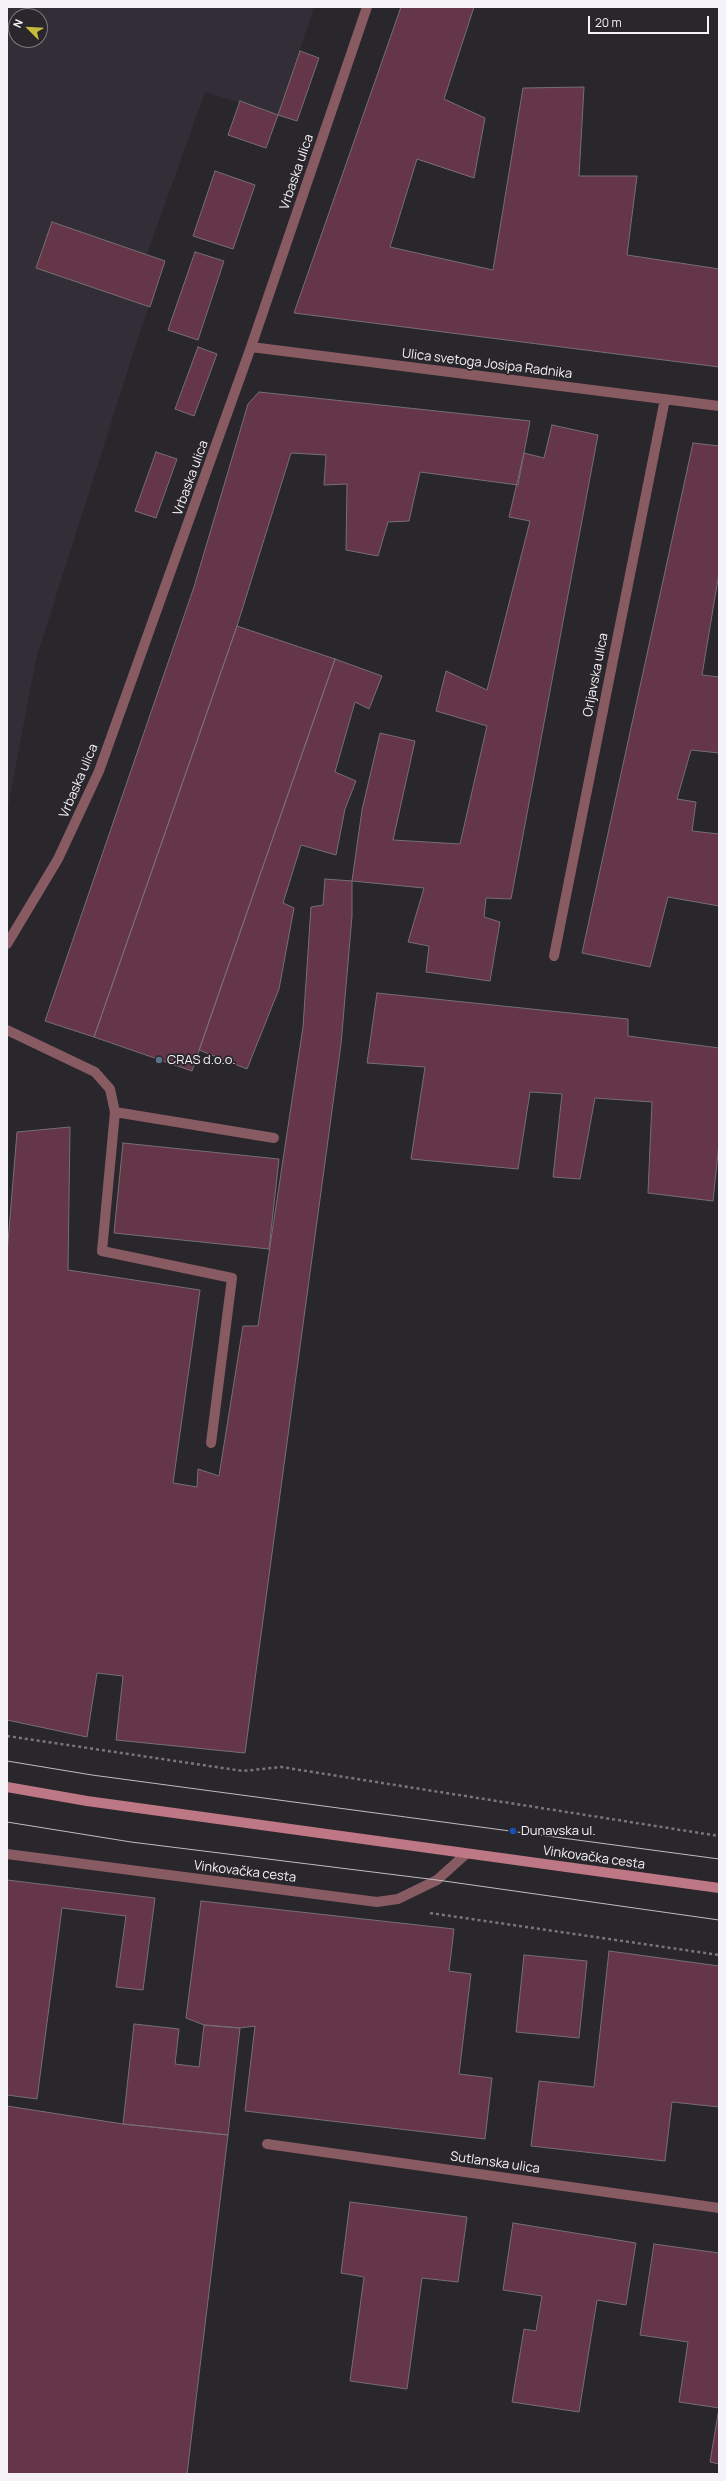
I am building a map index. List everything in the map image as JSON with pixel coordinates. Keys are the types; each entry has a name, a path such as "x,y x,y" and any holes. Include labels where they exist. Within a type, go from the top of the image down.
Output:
{"main road":[{"name":"Vinkovačka cesta","path":"7,1787 87,1801 719,1888"}],"street":[{"name":"Vrbaska ulica","path":"7,944 58,859 99,771 251,347 367,7"},
{"name":"Ulica svetoga Josipa Radnika","path":"251,347 719,406"},
{"name":"Orljavska ulica","path":"554,956 664,399"},
{"path":"7,1030 95,1072 110,1089 115,1112 102,1250 232,1278 211,1443"},
{"path":"115,1112 274,1138"},
{"name":"Vinkovačka cesta","path":"7,1854 377,1902 398,1899 437,1880 466,1854"},
{"name":"Sutlanska ulica","path":"267,2144 719,2208"}],"path":[{"path":"7,1736 243,1771 281,1767 719,1836"},
{"path":"426,1912 719,1955"}],"shaded area":[{"path":"7,7 314,7 278,115 205,92 147,254 165,261 139,335 36,659 7,812"}],"building":[{"path":"401,7 474,7 444,99 485,118 474,178 417,159 390,247 493,270 523,88 584,87 579,176 637,176 627,255 719,269 719,367 294,313"},
{"path":"300,51 319,58 297,121 278,115"},
{"path":"240,101 278,115 266,148 228,135"},
{"path":"215,171 255,185 233,249 193,236"},
{"path":"52,222 165,261 150,307 36,268"},
{"path":"195,252 224,261 198,340 168,330"},
{"path":"198,347 217,354 194,416 175,409"},
{"path":"259,392 530,421 518,485 420,472 409,521 388,522 378,556 346,550 347,484 324,485 326,455 291,453 237,626 94,1037 45,1021 194,587 248,404"},
{"path":"552,425 598,435 511,899 486,898 484,917 500,922 490,981 426,972 429,946 408,942 424,888 352,881 362,810 380,733 415,741 393,840 460,844 487,726 436,711 446,671 487,690 530,521 509,517 524,453 544,458"},
{"path":"693,443 719,446 719,573 702,675 719,677 719,753 691,750 677,799 696,802 692,831 719,834 719,906 668,897 650,967 582,953"},
{"path":"156,452 177,459 156,518 135,511"},
{"path":"237,626 335,659 192,1071 94,1037"},
{"path":"335,659 382,676 369,709 355,702 335,772 356,781 345,809 336,855 301,845 283,903 294,908 279,989 247,1069 199,1050"},
{"path":"325,879 352,881 352,916 341,1044 245,1753 116,1740 123,1676 97,1673 87,1737 7,1720 7,1254 17,1132 70,1127 68,1270 200,1290 173,1483 197,1487 198,1469 219,1476 243,1326 258,1326 303,1027 311,907 323,905"},
{"path":"377,993 628,1019 628,1036 719,1048 719,1143 713,1201 648,1193 652,1102 595,1098 580,1179 553,1177 562,1094 530,1092 518,1169 411,1159 425,1067 367,1063"},
{"path":"123,1143 279,1159 269,1249 114,1233"},
{"path":"7,1880 155,1898 143,1990 116,1987 126,1916 62,1908 37,2099 7,2095"},
{"path":"201,1901 454,1929 449,1971 471,1974 459,2074 492,2078 485,2139 245,2111 255,2026 240,2028 204,2025 186,2018"},
{"path":"609,1951 719,1966 719,2107 672,2102 665,2161 531,2146 539,2081 594,2087"},
{"path":"524,1955 587,1961 579,2038 516,2032"},
{"path":"134,2024 179,2029 175,2064 199,2067 204,2025 240,2028 228,2135 123,2124"},
{"path":"7,2106 123,2124 228,2135 187,2474 7,2474"},
{"path":"350,2202 467,2217 458,2282 422,2278 407,2389 350,2381 364,2277 341,2273"},
{"path":"513,2223 636,2243 626,2305 597,2300 579,2412 512,2402 524,2329 536,2331 542,2296 503,2290"},
{"path":"654,2244 719,2253 719,2408 679,2402 688,2342 640,2335"},
{"path":"719,2408 719,2464 710,2462"}],"tram line":[{"path":"7,1761 92,1775 719,1859"},
{"path":"7,1822 131,1842 437,1880 719,1920"}],"place":[{"name":"CRAS d.o.o.","path":"159,1060"},
{"name":"Dunavska ul.","path":"513,1831"}]}
